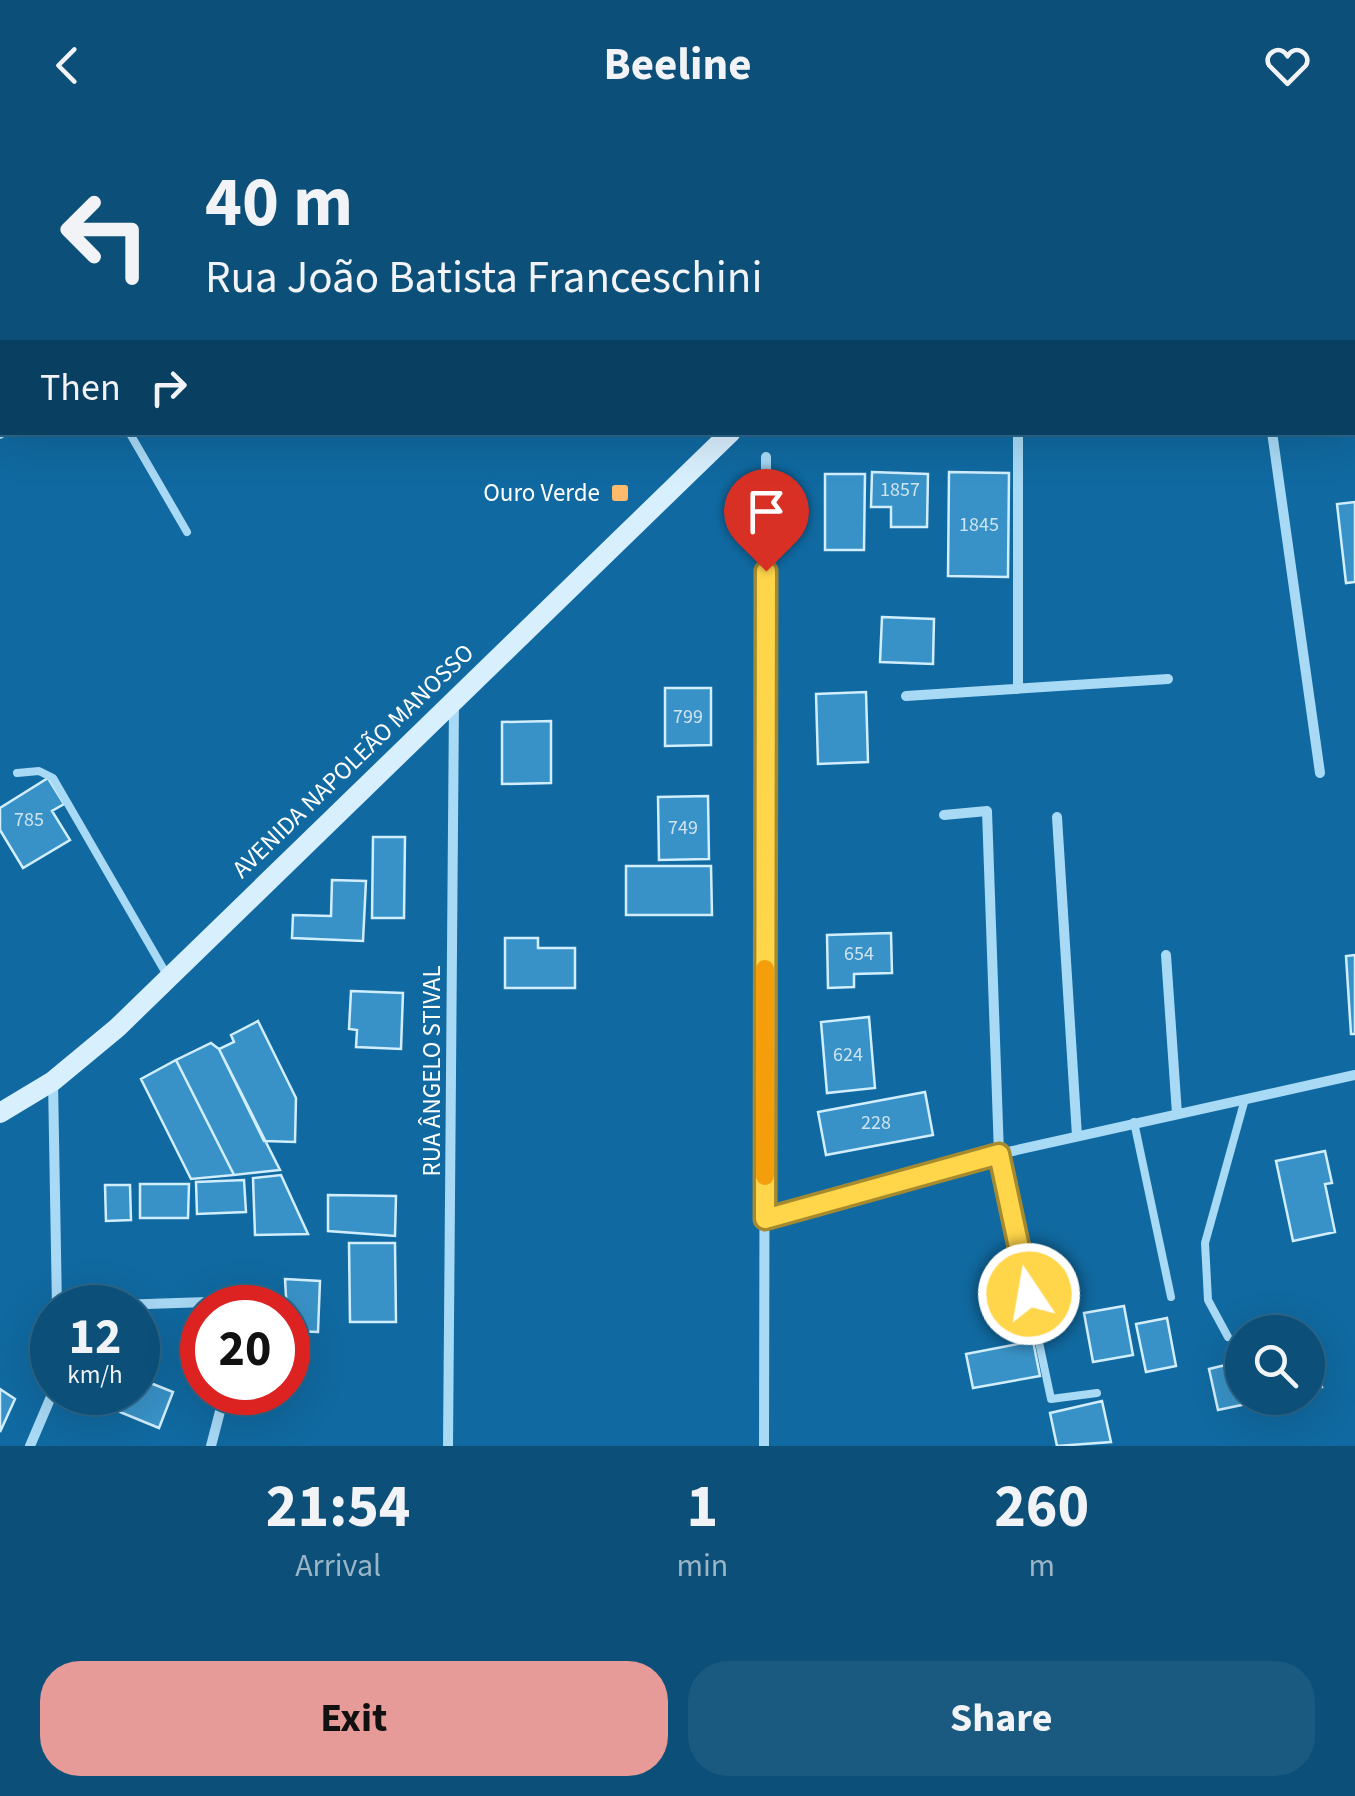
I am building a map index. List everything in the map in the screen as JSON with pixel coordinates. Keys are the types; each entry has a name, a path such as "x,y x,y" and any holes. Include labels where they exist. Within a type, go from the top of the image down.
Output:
{"street":[{"name":"AVENIDA NAPOLEÃO MANOSSO","path":"0,1113 53,1080 168,977 728,435"},
{"path":"1018,435 1018,689"},
{"path":"1272,435 1320,773"},
{"path":"764,1446 766,456"},
{"path":"906,696 1168,679"},
{"name":"RUA ÂNGELO STIVAL","path":"448,1446 454,696"},
{"path":"944,816 987,811 999,1154"},
{"path":"1057,817 1077,1136"},
{"path":"1166,955 1177,1114"},
{"path":"765,1219 999,1154 1134,1122 1354,1076 1355,1090"},
{"path":"53,1080 57,1285"},
{"path":"30,1446 43,1415"},
{"path":"211,1446 218,1415"}],"lane":[{"path":"131,435 187,532"},
{"path":"17,772 39,772 53,778 168,977"},
{"path":"1225,1332 1208,1300 1204,1242 1244,1100"},
{"path":"1134,1122 1171,1298"},
{"path":"999,1154 1051,1399 1097,1394"}],"building":[{"path":"872,472 928,474 927,527 891,527 891,507 871,507"},
{"path":"949,472 1009,473 1008,577 948,576"},
{"path":"825,474 865,474 864,550 825,550"},
{"path":"1355,502 1355,582 1346,583 1337,504"},
{"path":"882,617 934,619 933,664 880,662"},
{"path":"665,688 711,688 711,745 665,746"},
{"path":"866,692 868,762 818,764 816,694"},
{"path":"551,721 551,783 502,784 502,722"},
{"path":"48,778 64,804 52,811 70,840 23,868 0,830 0,808"},
{"path":"708,796 709,859 659,860 658,797"},
{"path":"373,837 405,837 404,918 372,918"},
{"path":"626,866 711,866 712,915 626,915"},
{"path":"332,880 366,881 363,941 292,938 293,915 331,916"},
{"path":"891,933 892,973 854,974 854,987 828,988 827,935"},
{"path":"505,938 538,938 538,948 575,948 575,988 505,988"},
{"path":"1355,955 1355,1034 1351,1034 1346,956"},
{"path":"351,991 403,993 401,1049 356,1047 357,1030 349,1029"},
{"path":"869,1017 875,1088 827,1093 821,1022"},
{"path":"258,1021 296,1098 295,1142 264,1141 219,1049 234,1042 231,1035"},
{"path":"211,1043 219,1049 280,1170 234,1175 176,1060"},
{"path":"176,1060 234,1175 191,1179 141,1079"},
{"path":"925,1092 933,1135 826,1155 818,1112"},
{"path":"1325,1151 1332,1183 1325,1184 1335,1232 1293,1241 1276,1161"},
{"path":"281,1175 308,1234 255,1235 253,1178"},
{"path":"244,1180 246,1212 197,1214 196,1182"},
{"path":"140,1184 189,1184 188,1218 140,1218"},
{"path":"105,1185 130,1185 131,1220 106,1221"},
{"path":"328,1195 396,1196 395,1236 328,1231"},
{"path":"349,1243 395,1243 396,1322 350,1322"},
{"path":"285,1279 320,1281 318,1332 310,1332 310,1285 285,1285"},
{"path":"1124,1306 1133,1355 1093,1362 1084,1313"},
{"path":"1167,1318 1176,1366 1146,1372 1136,1324"},
{"path":"1033,1341 1040,1376 973,1388 966,1354"},
{"path":"1225,1365 1225,1409 1218,1410 1209,1369"},
{"path":"160,1387 173,1392 159,1428 127,1415 160,1415"},
{"path":"0,1389 15,1399 0,1432"},
{"path":"1102,1401 1111,1442 1057,1446 1050,1413"}],"slow traffic":[{"path":"765,969 765,1176"}],"place":[{"name":"Ouro Verde","path":"620,493"}],"route":[{"path":"766,571 765,1219 999,1154 1029,1294"}]}
